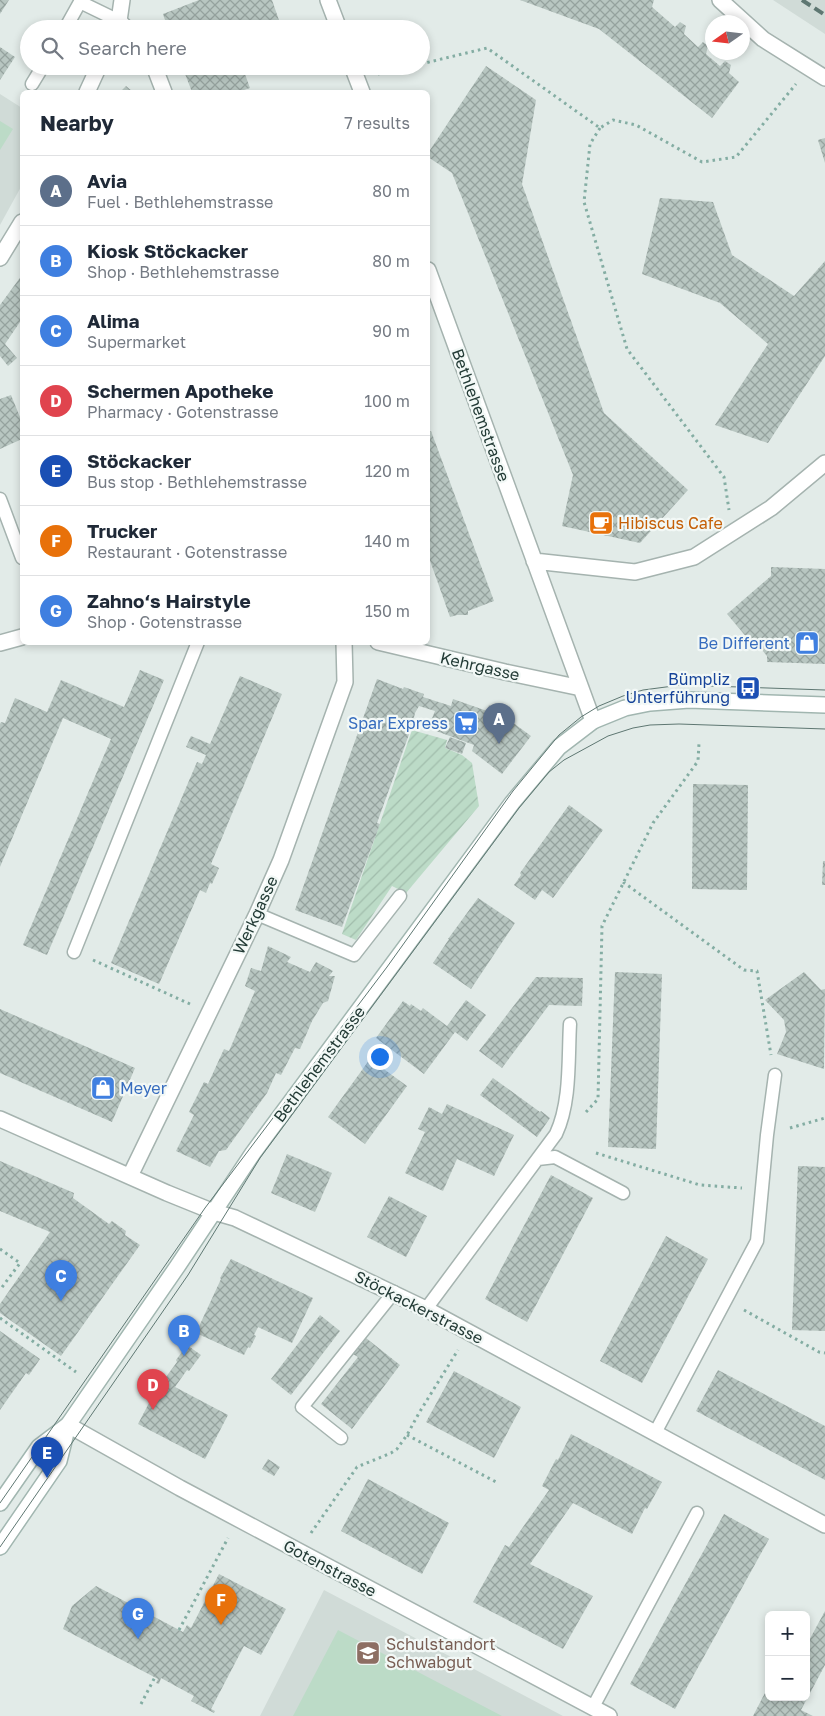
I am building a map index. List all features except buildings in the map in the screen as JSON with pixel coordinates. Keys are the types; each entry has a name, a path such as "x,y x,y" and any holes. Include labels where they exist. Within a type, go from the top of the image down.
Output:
{"street":[{"path":"121,20 122,0"},
{"path":"328,0 336,20"},
{"path":"720,0 763,39 825,78"},
{"path":"88,90 95,75"},
{"path":"157,75 163,90"},
{"path":"0,258 20,225"},
{"name":"Bethlehemstrasse","path":"430,275 593,721"},
{"path":"534,561 635,572 694,557 771,508 825,463"},
{"path":"0,642 20,637"},
{"name":"Werkgasse","path":"130,1176 257,914 281,860 345,682 344,645"},
{"name":"Kehrgasse","path":"391,645 581,688"},
{"name":"Bethlehemstrasse","path":"0,1503 39,1447 68,1426 253,1153 512,803 559,747 593,721 625,708 650,703 672,700 825,705"},
{"name":"Stöckackerstrasse","path":"0,1119 214,1212 234,1218 394,1292 825,1525"},
{"name":"Bethlehemstrasse","path":"0,1547 59,1462 68,1426"},
{"name":"Gotenstrasse","path":"68,1426 180,1488 609,1716"}],"lane":[{"path":"70,20 80,2 111,20"},
{"path":"32,84 38,75"},
{"path":"0,499 20,553"},
{"path":"74,952 197,645"},
{"path":"257,914 354,955 400,896"},
{"path":"426,1309 556,1134 562,1122 565,1105 570,1024"},
{"path":"655,1433 757,1241 761,1190 775,1075"},
{"path":"538,1159 555,1157 623,1193"},
{"path":"341,1438 302,1407 394,1292"},
{"path":"593,1708 697,1512"}],"path":[{"path":"430,62 487,48 600,128"},
{"path":"732,533 724,477 627,349 584,202 590,144 600,128 613,120 636,125 702,162 736,157 810,68"},
{"path":"357,79 374,75"},
{"path":"556,1134 573,1125 598,1099 602,926 656,817 698,761 700,743"},
{"path":"623,882 744,970 757,971 775,1075"},
{"path":"74,952 193,1005"},
{"path":"767,1135 825,1118"},
{"path":"590,1151 700,1184 761,1190"},
{"path":"0,1249 20,1263 0,1290"},
{"path":"725,1300 819,1352 825,1353"},
{"path":"0,1318 76,1372"},
{"path":"309,1536 357,1467 397,1449 468,1332"},
{"path":"407,1435 498,1483"},
{"path":"180,1630 230,1535"},
{"path":"141,1704 155,1677"}],"shaded area":[{"path":"773,0 825,0 825,34"},
{"path":"0,94 20,107 20,189 0,225"},
{"name":"Schulstandort Schwabgut","path":"324,1590 563,1716 260,1716"}],"green space":[{"path":"0,121 13,129 0,150"},
{"path":"412,730 447,740 445,748 462,755 472,763 479,806 406,893 392,886 356,940 342,934"},
{"path":"338,1630 502,1716 293,1716"}],"tram line":[{"path":"0,1503 205,1208 387,967 513,791 559,735 581,717 599,706 643,690 681,685 825,690"},
{"path":"0,1547 188,1275 260,1158 519,808 549,772 564,760 608,736 650,725 679,724 825,729"}],"railway":[{"path":"802,0 825,15"}],"place":[{"name":"Hibiscus Cafe","path":"601,523"},
{"name":"Be Different","path":"807,643"},
{"name":"Bümpliz Unterführung","path":"748,688"},
{"name":"Spar Express","path":"466,723"},
{"name":"Avia","path":"499,744"},
{"name":"Meyer","path":"103,1088"},
{"name":"Alima","path":"61,1301"},
{"name":"Kiosk Stöckacker","path":"184,1356"},
{"name":"Schermen Apotheke","path":"153,1410"},
{"name":"Stöckacker","path":"47,1478"},
{"name":"Trucker","path":"221,1625"},
{"name":"Zahno‘s Hairstyle","path":"138,1639"},
{"name":"Schulstandort Schwabgut","path":"368,1653"}]}
